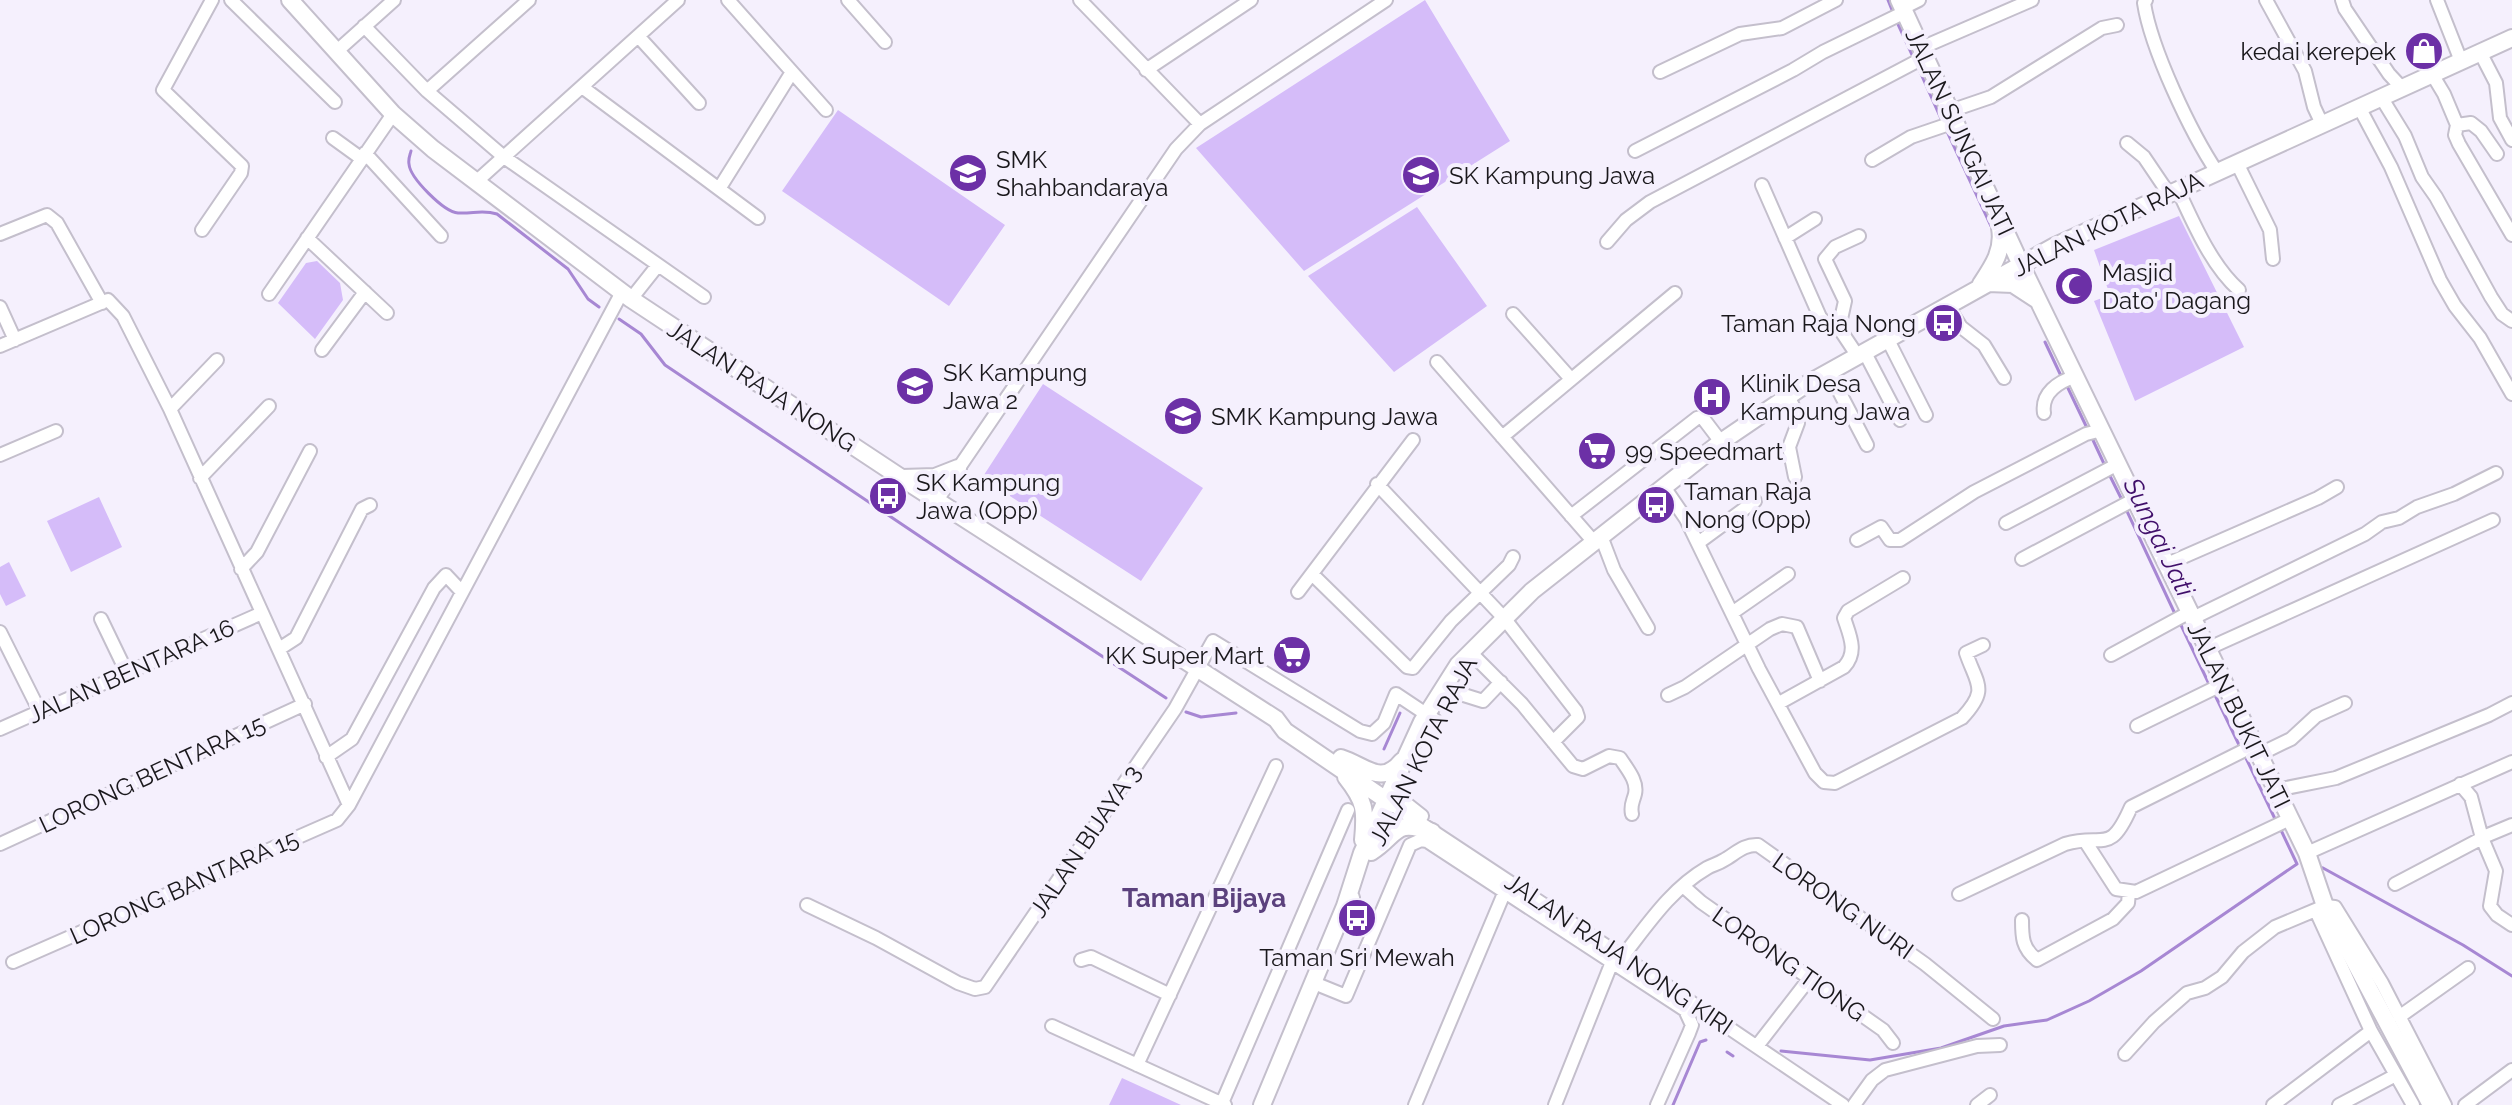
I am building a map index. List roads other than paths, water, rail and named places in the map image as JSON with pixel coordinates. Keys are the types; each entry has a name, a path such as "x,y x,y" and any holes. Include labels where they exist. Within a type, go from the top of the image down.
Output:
{"main road":[{"name":"JALAN RAJA NONG","path":"290,0 393,114 433,149 626,295 1198,669 1276,719 1291,723 1339,762 1392,798"},
{"name":"JALAN SUNGAI JATI","path":"1900,11 1948,121 2021,265"},
{"name":"JALAN KOTA RAJA","path":"1262,1105 1345,906 1352,897 1367,852 1431,718 1451,691 1469,656 1532,591 1721,442 1788,396 1860,353 2055,246 2512,38"},
{"path":"1996,212 2032,248 2055,246"},
{"path":"1983,285 1996,261 2002,240 1996,212"},
{"name":"JALAN BUKIT JATI","path":"2021,265 2041,303 2067,379 2128,502 2167,564 2184,617 2209,648 2217,687 2256,750 2276,790 2281,824 2310,862 2321,909 2431,1105"},
{"path":"1983,285 2013,284 2041,303"},
{"path":"900,477 935,477 958,468"},
{"path":"1339,762 1371,773 1391,773 1431,718 1458,665 1469,656"},
{"path":"1392,798 1409,752"},
{"path":"1339,762 1362,801 1367,852"},
{"path":"1367,852 1401,828 1414,825 1432,832"}],"street":[{"path":"202,230 241,173 242,166 163,90 212,0"},
{"path":"231,0 335,102"},
{"path":"337,51 394,0"},
{"path":"427,91 529,0"},
{"path":"477,181 678,0"},
{"path":"728,0 826,110"},
{"path":"848,0 885,42"},
{"path":"1080,0 1200,124"},
{"path":"1146,70 1251,0"},
{"path":"937,500 1176,149 1200,124 1386,0"},
{"path":"1660,72 1740,34 1782,28 1836,0"},
{"path":"1635,151 1793,70 1919,0"},
{"path":"1607,242 1626,220 1650,202 2032,0"},
{"path":"2146,0 2146,19 2161,59 2204,153 2217,172"},
{"path":"2266,0 2305,71 2314,107 2322,124"},
{"path":"2342,0 2389,74 2402,88"},
{"path":"2437,0 2461,61"},
{"path":"1872,160 1991,97 2102,28 2117,25"},
{"path":"364,26 427,91 504,157 704,297"},
{"path":"638,36 699,103"},
{"path":"2480,52 2496,83 2500,118 2512,140"},
{"path":"719,189 792,72"},
{"path":"2432,74 2457,125 2455,135 2459,144 2512,235"},
{"path":"582,87 758,218"},
{"path":"2381,97 2405,136 2422,177 2491,297 2502,314 2512,321"},
{"path":"2359,107 2391,167 2440,280 2455,306 2480,338 2512,394"},
{"path":"269,294 393,114"},
{"path":"2457,125 2471,123 2481,131 2497,154"},
{"path":"333,138 364,156 441,236"},
{"path":"2127,143 2144,157 2174,192 2226,278 2239,290"},
{"path":"2237,163 2270,230 2273,259"},
{"path":"1762,185 1820,317 1827,325 1839,328 1860,353 1900,420"},
{"path":"0,234 47,215 57,223 105,302 123,316 170,409 349,805"},
{"path":"1785,238 1815,219"},
{"path":"1839,328 1845,301 1825,259 1835,247 1859,236"},
{"path":"307,238 387,313"},
{"path":"349,805 626,295 658,265"},
{"path":"322,350 365,292"},
{"path":"1502,437 1675,293"},
{"path":"0,346 105,302"},
{"path":"1947,305 1961,327 1984,345 2004,378"},
{"path":"0,307 15,340"},
{"path":"1513,314 1571,379"},
{"path":"1887,338 1926,415"},
{"path":"170,409 217,360"},
{"path":"1437,362 1571,516 1597,539 1648,628"},
{"path":"1829,372 1867,445"},
{"path":"2044,413 2042,404 2046,395 2067,379"},
{"path":"1788,396 1798,423 1789,447 1795,477"},
{"path":"200,478 269,406"},
{"path":"1571,516 1697,418 1702,417 1721,442"},
{"path":"0,455 56,431"},
{"path":"1857,540 1881,527 1890,540 1900,540 1974,492 2094,432"},
{"path":"1298,592 1413,440"},
{"path":"241,569 257,552 310,451"},
{"path":"2006,523 2111,468"},
{"path":"2111,655 2184,617 2365,534 2382,522 2399,518 2417,507 2454,494 2496,473"},
{"path":"1377,484 1504,618 1576,711 1578,717 1574,723 1553,742"},
{"path":"1664,487 1698,543 1759,669 1815,773 1824,782 1835,783 1962,718 1974,705 1980,686 1966,653 1983,645"},
{"path":"2167,564 2337,487"},
{"path":"1698,543 1755,501"},
{"path":"2022,559 2128,502"},
{"path":"279,649 296,638 362,509 370,505"},
{"path":"2209,648 2493,520"},
{"path":"1312,574 1407,667 1413,668 1421,662 1451,621 1509,565 1513,557"},
{"path":"1732,613 1788,574"},
{"path":"326,757 352,739 434,588 446,575 462,592"},
{"path":"1779,703 1844,667 1852,659 1854,651 1844,618 1848,611 1903,578"},
{"name":"JALAN BENTARA 16","path":"0,729 262,613"},
{"path":"101,619 127,673"},
{"path":"1668,695 1782,624 1797,627 1820,681"},
{"path":"0,632 40,712"},
{"path":"1198,669 1213,641 1360,731 1372,734 1384,723 1396,694 1431,718"},
{"path":"1469,656 1501,682 1573,766 1583,769 1609,756 1620,758 1635,782 1636,791 1630,807 1632,814"},
{"name":"JALAN BIJAYA 3","path":"807,905 958,983 981,989 989,983 1175,709 1198,669"},
{"path":"1451,691 1483,701 1501,682"},
{"path":"2137,726 2217,687"},
{"path":"1959,894 2065,844 2111,838 2121,830 2131,807 2256,750 2291,739 2316,716 2345,703"},
{"path":"2276,790 2336,778 2512,703"},
{"name":"LORONG BENTARA 15","path":"0,844 305,704"},
{"path":"2310,862 2460,784 2512,762"},
{"path":"1137,1065 1276,766"},
{"path":"2460,784 2471,797 2482,838 2496,871 2490,906 2512,925"},
{"path":"1392,798 1447,836 1451,842"},
{"name":"JALAN RAJA NONG KIRI","path":"1392,798 1432,832 1451,842 1617,959 1757,1046 1843,1105"},
{"name":"LORONG BANTARA 15","path":"13,962 337,820 349,805"},
{"path":"1052,1026 1223,1104 1348,810"},
{"name":"JALAN BUKIT JATI","path":"2129,892 2136,892 2281,824"},
{"path":"2395,884 2512,825"},
{"path":"1314,983 1346,996 1410,845 1427,841 1617,959 1682,1008 1692,1025 1657,1105"},
{"path":"2022,920 2022,937 2027,952 2037,960 2113,919 2128,903 2129,892 2116,889 2085,841"},
{"name":"LORONG NURI","path":"1555,1105 1617,959 1683,886 1707,868 1752,844 1758,845 1925,964 1993,1019"},
{"name":"LORONG TIONG","path":"1683,886 1701,902 1883,1030 1893,1043"},
{"path":"1415,1105 1505,891"},
{"path":"2125,1054 2154,1022 2187,993 2205,988 2222,977 2243,952 2275,927 2321,909 2335,907 2399,1017 2445,1105"},
{"path":"2321,909 2371,1031 2413,1105"},
{"path":"1081,960 1091,957 1170,995"},
{"path":"2399,1017 2468,968"},
{"path":"1757,1046 1809,979"},
{"path":"2273,1105 2371,1031"},
{"path":"1854,1105 1872,1080 1885,1070 1977,1046 2000,1045"},
{"path":"2465,1105 2512,1070"},
{"path":"2339,1105 2394,1076"},
{"path":"1977,1105 1990,1095"}],"waterway":[{"name":"Sungai Jati","path":"1888,0 1894,15"},
{"name":"Sungai Jati","path":"1897,22 1914,59"},
{"name":"Sungai Jati","path":"1917,65 1942,121"},
{"name":"Sungai Jati","path":"1945,127 1991,226"},
{"path":"411,151 411,170 437,201 458,213 497,214 568,269 588,299 599,307"},
{"path":"619,319 641,334 665,365 1166,698"},
{"name":"Sungai Jati","path":"2045,342 2062,378"},
{"name":"Sungai Jati","path":"2066,384 2087,428"},
{"name":"Sungai Jati","path":"2092,438 2106,468"},
{"name":"Sungai Jati","path":"2109,474 2122,500"},
{"name":"Sungai Jati","path":"2125,507 2176,616"},
{"name":"Sungai Jati","path":"2180,623 2209,684"},
{"name":"Sungai Jati","path":"2213,691 2241,749"},
{"path":"1186,712 1201,717 1236,713"},
{"path":"1384,749 1400,713"},
{"name":"Sungai Jati","path":"2245,756 2276,821"},
{"name":"Sungai Jati","path":"2280,828 2297,864"},
{"path":"1781,1051 1870,1060 1941,1048 2004,1026 2047,1020 2089,1001 2141,971 2297,864"},
{"name":"Sungai Jati","path":"2317,867 2463,945 2512,976"},
{"path":"1673,1105 1700,1042 1706,1040"},
{"path":"1727,1052 1733,1056"}],"place":[{"name":"kedai kerepek","path":"2424,51"},
{"name":"SMK Shahbandaraya","path":"968,173"},
{"name":"SK Kampung Jawa","path":"1421,175"},
{"name":"Masjid Dato' Dagang","path":"2074,286"},
{"name":"Taman Raja Nong","path":"1944,323"},
{"name":"SK Kampung Jawa 2","path":"915,386"},
{"name":"Klinik Desa Kampung Jawa","path":"1712,397"},
{"name":"SMK Kampung Jawa","path":"1183,416"},
{"name":"99 Speedmart","path":"1597,451"},
{"name":"SK Kampung Jawa (Opp)","path":"888,496"},
{"name":"Taman Raja Nong (Opp)","path":"1656,505"},
{"name":"KK Super Mart","path":"1292,655"},
{"name":"Taman Sri Mewah","path":"1357,918"}],"district":[{"name":"Taman Bijaya","path":"1204,898"}]}
